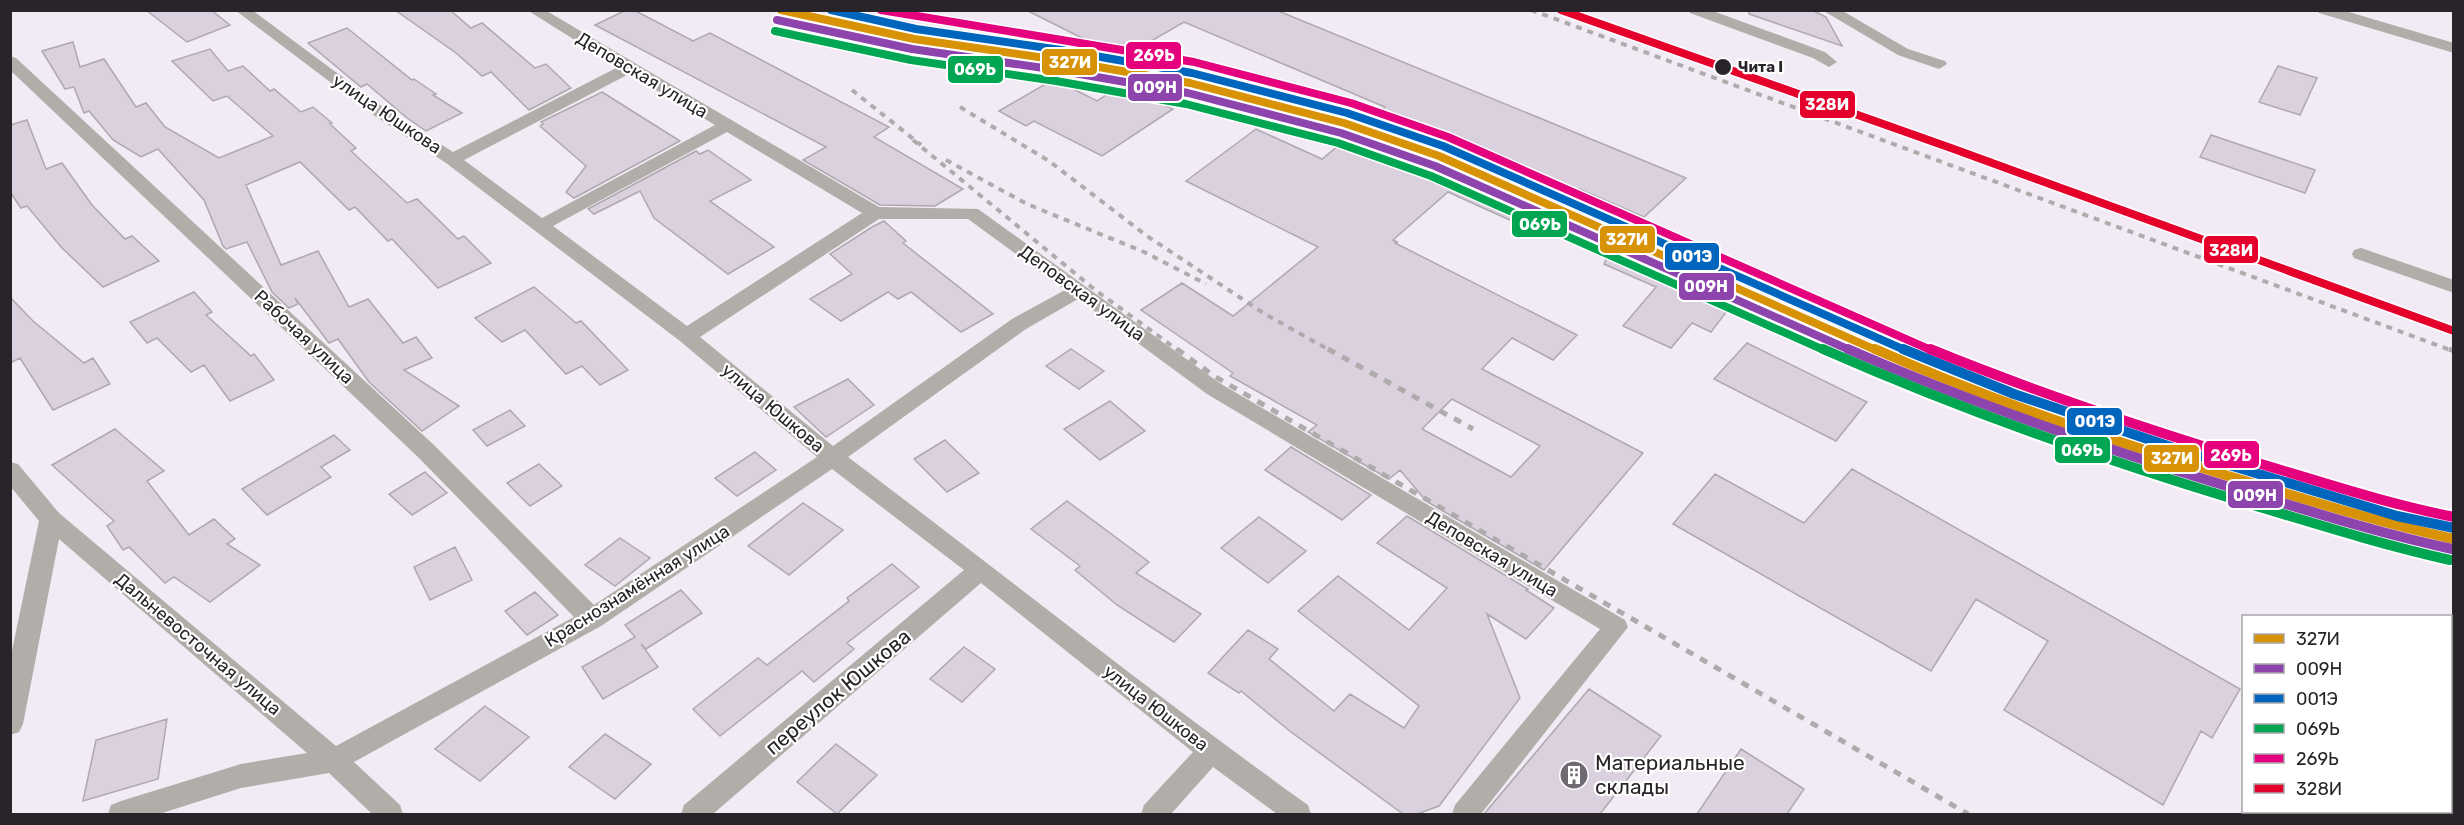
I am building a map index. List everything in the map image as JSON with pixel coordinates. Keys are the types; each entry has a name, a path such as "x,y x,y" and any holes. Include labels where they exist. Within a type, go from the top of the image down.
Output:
{"street":[{"name":"улица Юшкова","path":"242,10 381,113 453,159 687,336 832,457 981,570 1211,751 1298,814"},
{"name":"Деповская улица","path":"534,10 875,213 972,213 1214,389 1616,627 1465,814"},
{"path":"1695,10 1819,55 1828,62"},
{"path":"1829,10 1903,52 1939,64"},
{"path":"2324,10 2454,48"},
{"name":"Рабочая улица","path":"10,61 427,452 592,619"},
{"path":"453,159 630,67"},
{"path":"540,226 728,125"},
{"path":"687,336 875,213"},
{"path":"2361,254 2454,287"},
{"name":"Краснознамённая улица","path":"121,814 241,776 334,760 592,619 832,457 1019,324 1080,290"},
{"name":"Дальневосточная улица","path":"10,470 51,519 334,760 390,814"},
{"path":"10,723 51,519"},
{"name":"переулок Юшкова","path":"694,814 981,570"},
{"path":"1154,814 1211,751"}],"building":[{"path":"146,10 211,10 230,25 187,42"},
{"path":"395,10 450,10 471,28 482,23 535,68 546,64 571,88 529,110 491,72 482,76 456,53"},
{"path":"626,10 634,10 693,41 710,33 889,127 874,137 963,189 935,206 880,205 803,160 826,147 595,25"},
{"path":"1026,10 1276,10 1686,178 1644,217 1579,189 1534,231 1448,192 1393,240 1577,335 1553,360 1512,338 1482,369 1643,453 1544,570 1426,501 1400,470 1389,479 1308,432 1317,425 1230,376 1233,373 1141,310 1182,283 1233,316 1318,247 1186,181 1256,129 1322,159 1385,107 1184,22 1122,58","holes":["1452,399 1540,446 1511,477 1422,429"]},
{"path":"1749,10 1811,10 1826,17 1842,46 1749,14"},
{"path":"347,28 412,80 414,79 436,94 433,95 462,113 426,131 367,84 361,87 308,43"},
{"path":"73,42 80,67 104,59 136,107 146,103 165,127 219,158 273,136 227,96 213,101 172,61 210,49 228,71 243,66 270,91 274,89 301,112 313,107 356,148 351,151 407,203 417,199 458,239 464,236 491,263 438,288 392,239 388,241 355,207 349,210 300,162 246,185 281,265 318,251 349,307 368,299 403,343 416,337 432,358 404,370 459,406 422,431 369,382 338,339 329,343 295,298 298,304 289,308 272,292 247,242 226,249 204,200 158,149 141,157 113,140 89,111 84,113 74,87 65,89 42,51"},
{"path":"2278,66 2317,78 2300,115 2259,102"},
{"path":"1054,79 1097,101 1122,85 1173,109 1102,156 1034,121 1026,126 999,111"},
{"path":"602,92 680,141 574,198 566,192 586,166 540,126 543,124 541,122"},
{"path":"27,120 46,169 62,163 92,205 125,239 132,236 159,261 103,287 62,248 27,206 21,208 10,192 10,125"},
{"path":"2211,135 2315,170 2305,193 2200,157"},
{"path":"708,150 751,180 710,201 774,247 728,274 654,218 640,191 594,214 588,209 696,151 700,154"},
{"path":"884,221 906,241 903,243 993,314 961,332 911,292 898,299 888,292 841,321 810,299 852,274 830,254"},
{"path":"1612,246 1736,299 1711,332 1692,323 1671,348 1623,326 1656,287 1604,264"},
{"path":"534,287 576,323 581,321 628,370 600,385 582,366 566,374 525,330 502,342 475,318"},
{"path":"194,292 212,312 206,315 251,356 254,354 274,380 230,401 204,365 191,372 157,338 147,343 130,322"},
{"path":"10,297 33,321 84,363 93,358 110,384 53,410 20,358 10,363"},
{"path":"1747,343 1867,402 1836,441 1714,379"},
{"path":"1071,349 1104,371 1079,389 1046,366"},
{"path":"848,379 874,405 826,437 794,407"},
{"path":"1110,401 1145,431 1100,460 1064,429"},
{"path":"510,410 525,426 487,446 473,430"},
{"path":"115,429 164,471 147,481 189,535 214,519 235,539 227,544 260,565 210,602 174,577 165,583 129,547 123,550 107,526 114,521 52,465"},
{"path":"334,435 350,450 321,467 331,477 267,515 242,489"},
{"path":"945,440 979,473 947,492 914,459"},
{"path":"1291,447 1371,495 1342,520 1265,470"},
{"path":"755,452 776,470 737,496 715,478"},
{"path":"539,464 562,486 530,506 507,483"},
{"path":"1852,469 2240,689 2212,738 2201,731 2163,805 2004,710 2048,641 1976,599 1931,671 1673,524 1715,474 1804,523"},
{"path":"425,472 447,493 412,515 389,494"},
{"path":"1067,501 1149,562 1136,573 1201,614 1174,642 1117,605 1075,570 1080,566 1031,529"},
{"path":"803,503 843,530 789,575 748,546"},
{"path":"1407,516 1528,589 1526,590 1554,608 1526,639 1487,614 1520,698 1439,806 1417,814 1403,814 1291,732 1241,691 1239,693 1208,673 1248,630 1278,649 1269,659 1334,711 1350,694 1404,728 1419,706 1298,611 1338,576 1409,630 1447,588 1377,543"},
{"path":"1259,517 1306,551 1268,583 1221,548"},
{"path":"620,538 650,558 615,586 585,565"},
{"path":"455,547 472,580 430,600 414,567"},
{"path":"892,564 919,587 847,643 854,649 814,682 802,671 720,736 693,709 758,658 767,665 849,601 847,598"},
{"path":"681,590 702,613 646,649 641,644 658,667 603,699 582,667 635,637 625,625"},
{"path":"535,592 558,615 527,635 505,611"},
{"path":"964,647 995,669 962,702 930,679"},
{"name":"Материальные склады","path":"1589,689 1661,736 1600,814 1484,814"},
{"path":"485,706 529,737 480,781 435,749"},
{"path":"167,719 158,779 83,801 96,740"},
{"path":"605,734 651,764 615,799 569,767"},
{"path":"836,744 877,775 837,814 797,782"},
{"path":"1741,749 1804,789 1787,814 1697,814"}],"railway":[{"path":"1531,10 2453,351"},
{"path":"852,90 921,145"},
{"path":"960,107 1049,161 1147,236 1265,314 1331,351"},
{"path":"913,140 1094,289 1179,351"},
{"path":"946,160 1027,204 1144,252 1206,284"},
{"path":"1177,349 1214,376 1968,814"},
{"path":"1328,349 1473,429"},
{"path":"2449,349 2454,351"}],"transit line":[{"name":"327И","path":"781,10 914,39 1059,60 1190,83 1344,123 1439,156 1879,351 2010,404 2180,461 2394,526 2454,539"},
{"name":"001Э","path":"831,10 916,29 1061,50 1192,73 1347,113 1443,146 1883,341 2014,394 2183,451 2397,516 2454,528"},
{"name":"269Ь","path":"881,10 1194,62 1351,103 1448,137 1887,332 2017,384 2186,441 2399,506 2454,517"},
{"name":"328И","path":"1561,10 1951,148 2454,331"},
{"name":"009Н","path":"777,20 912,49 1057,70 1188,93 1341,133 1435,166 1875,361 2006,414 2177,471 2391,536 2452,549"},
{"name":"069Ь","path":"775,31 911,60 1056,81 1186,104 1338,143 1431,176 1870,370 2002,423 2174,481 2388,546 2450,560"}],"place":[{"name":"Чита I","path":"1723,67"},
{"name":"Материальные склады","path":"1574,775"}]}
